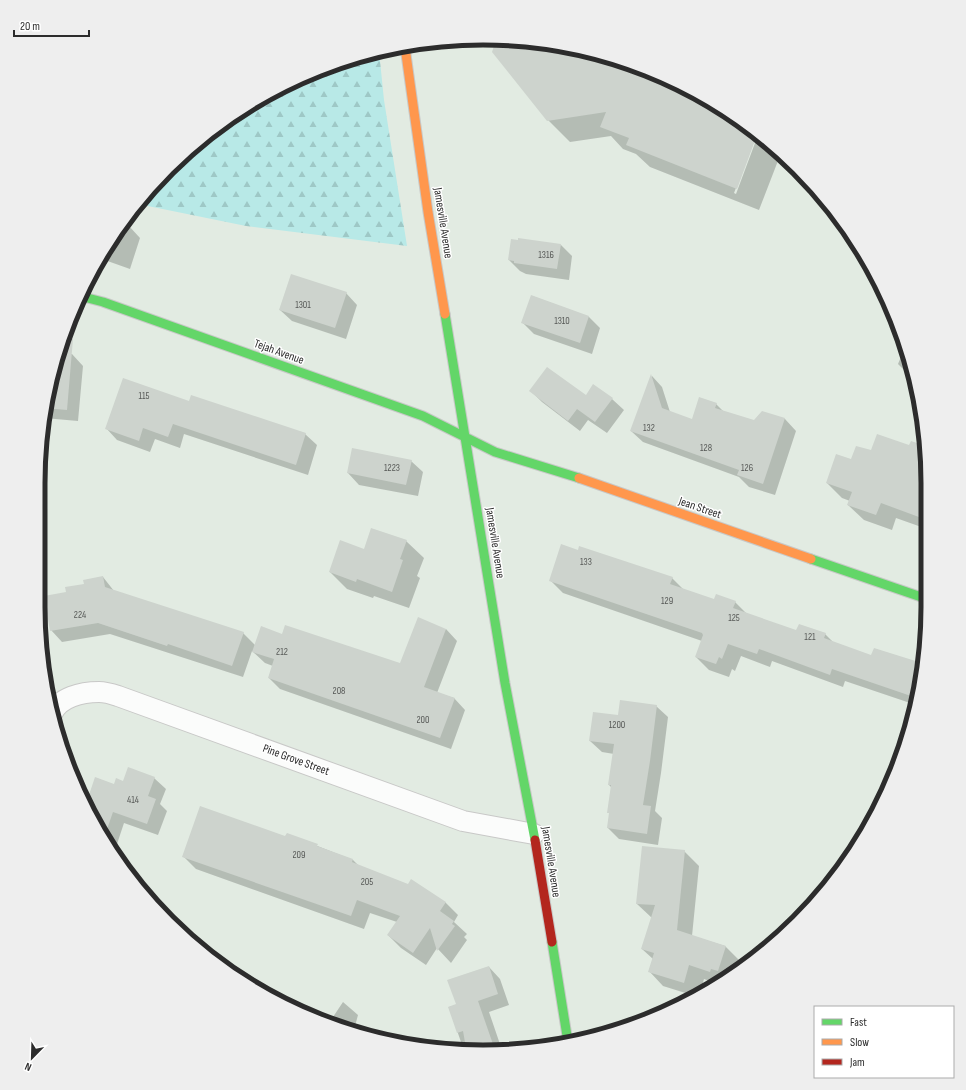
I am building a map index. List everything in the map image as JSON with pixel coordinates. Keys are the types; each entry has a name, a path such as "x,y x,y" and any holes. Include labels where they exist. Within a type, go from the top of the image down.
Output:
{"street":[{"name":"Jamesville Avenue","path":"406,52 428,212 505,683 534,834 567,1037"},
{"name":"Tejah Avenue","path":"86,298 110,304 423,416 466,439"},
{"name":"Jean Street","path":"466,439 495,452 581,479 921,597"},
{"name":"Pine Grove Street","path":"57,708 74,695 100,692 118,696 463,821 534,834"}],"green space":[{"path":"380,58 384,100 407,246 246,226 145,205 173,173 216,136 240,119 289,90 315,78 342,68"}],"building":[{"path":"494,45 512,46 568,53 624,68 677,90 726,119 755,140 737,189 626,145 629,138 600,127 606,112 547,121 492,52"},
{"path":"518,238 561,244 557,269 514,263 514,261 508,260 511,239 518,240"},
{"path":"291,274 347,292 335,328 279,310"},
{"path":"531,295 589,316 580,343 521,323"},
{"path":"69,338 73,339 67,410 51,409 60,370"},
{"path":"547,367 586,395 593,384 613,398 595,422 577,409 568,421 529,391"},
{"path":"651,374 662,408 692,419 699,397 717,403 715,408 754,420 762,411 785,418 763,484 737,475 739,470 630,431"},
{"path":"123,378 189,401 191,395 306,433 296,465 173,424 168,437 143,428 139,441 105,429"},
{"path":"877,434 909,445 911,441 919,444 921,518 881,503 876,515 847,505 852,492 826,483 836,454 851,459 856,446 871,450"},
{"path":"352,448 412,460 406,485 347,473"},
{"path":"371,528 407,540 400,559 403,560 392,592 357,579 356,582 329,572 340,540 364,549"},
{"path":"561,544 578,550 579,546 673,577 670,584 714,599 716,594 736,601 733,608 796,630 799,624 826,633 824,638 871,655 874,648 917,662 914,688 911,696 832,669 830,675 759,649 757,654 728,644 722,659 719,657 716,664 695,657 703,635 702,633 549,581"},
{"path":"103,576 105,587 244,632 232,666 168,644 167,646 98,623 50,631 45,596 66,592 65,587 84,584 83,580"},
{"path":"418,617 446,629 424,687 455,698 440,738 268,678 274,659 252,652 261,626 282,634 285,625 400,663"},
{"path":"620,700 657,705 643,805 651,806 647,834 607,828 609,813 607,813 611,785 608,785 614,744 589,741 593,712 618,715"},
{"path":"128,767 155,777 148,796 156,799 147,824 113,812 107,830 87,795 89,795 95,777 114,784 116,778 123,781"},
{"path":"200,806 285,836 287,833 318,844 317,846 353,859 352,862 408,884 411,879 446,902 440,911 454,921 452,924 455,926 437,951 430,928 413,953 387,935 400,916 357,900 351,916 182,857"},
{"path":"642,846 685,850 677,930 726,946 718,971 711,969 710,972 689,965 684,983 648,972 654,953 641,949 655,905 636,904"},
{"path":"489,966 498,994 478,1001 493,1045 465,1044 463,1031 457,1033 448,1007 456,1004 447,980"}],"traffic: fast":[{"path":"86,298 103,302 423,416 495,452 579,478"},
{"path":"445,314 505,683 535,840"},
{"path":"811,559 921,597"},
{"path":"552,942 567,1037"}],"traffic: slow":[{"path":"406,52 428,212 445,314"},
{"path":"579,478 811,559"}],"traffic: jam":[{"path":"535,840 552,942"}]}
